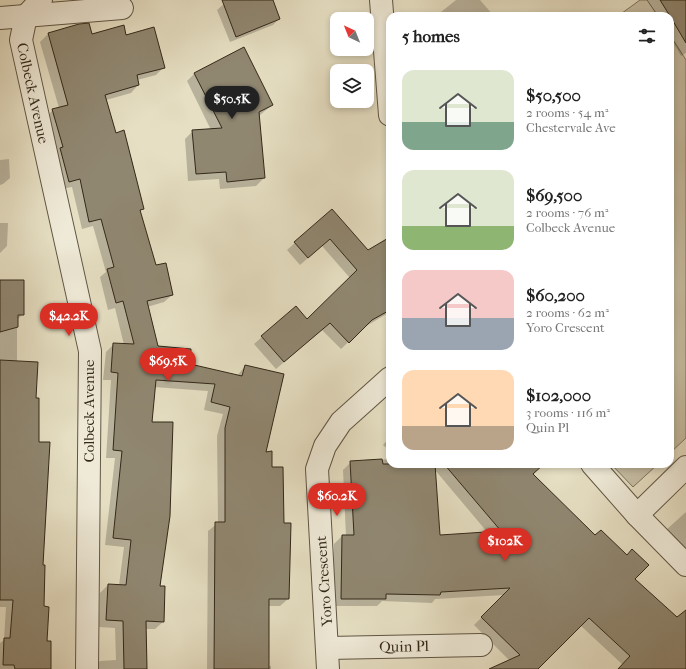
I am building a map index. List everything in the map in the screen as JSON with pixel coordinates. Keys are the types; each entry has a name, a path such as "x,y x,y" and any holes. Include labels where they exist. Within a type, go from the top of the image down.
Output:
{"street":[{"path":"26,16 41,0"},
{"path":"381,0 386,64"},
{"path":"0,18 122,8"},
{"name":"Colbeck Avenue","path":"26,16 21,40 90,351 87,669"},
{"name":"Yoro Crescent","path":"328,669 317,469 325,446 341,422 386,382"},
{"path":"596,468 637,515 686,565"},
{"path":"637,515 686,468"},
{"name":"Quin Pl","path":"328,648 481,645"}],"shaded area":[{"path":"640,0 647,0 655,12 624,12"},
{"path":"674,41 686,60 686,438 674,449"},
{"path":"615,468 654,468 633,487"}],"building":[{"path":"222,0 273,0 280,19 236,37"},
{"path":"660,0 686,0 686,43 674,23 674,12 668,12"},
{"path":"89,23 92,34 124,25 126,35 154,27 165,68 137,75 139,85 105,95 116,133 124,130 144,209 140,210 156,265 166,263 173,295 147,301 158,346 191,349 190,364 242,376 245,365 284,374 266,452 272,451 272,467 283,467 284,523 291,523 289,599 269,599 269,669 214,669 215,522 225,522 225,428 230,407 211,402 215,384 156,380 152,422 173,422 170,516 160,586 165,586 164,622 146,621 147,669 124,669 123,621 106,620 108,584 126,585 131,540 113,538 122,451 113,450 118,373 111,372 113,343 134,344 123,301 116,303 107,269 114,267 101,219 89,222 80,179 69,182 60,148 63,147 52,109 68,105 48,33 79,24"},
{"path":"244,47 273,105 259,112 265,178 227,182 226,172 196,174 192,130 222,128 194,73"},
{"path":"332,209 368,250 386,239 386,312 372,320 349,343 330,323 284,362 261,336 296,306 307,319 357,270 330,239 308,258 294,242"},
{"path":"0,280 24,280 24,315 18,315 18,327 0,332"},
{"path":"0,360 38,362 36,398 39,398 39,442 50,442 43,565 45,565 44,606 49,607 47,641 51,641 51,669 15,669 14,665 3,665 4,638 10,638 13,600 0,600"},
{"path":"382,459 383,464 386,464 386,468 435,468 440,535 501,531 447,468 540,468 533,474 595,535 601,530 627,555 632,549 649,565 635,579 677,617 686,610 686,669 618,669 630,656 589,618 538,669 489,669 520,655 481,617 510,588 441,592 440,595 386,594 386,599 341,599 342,535 354,535 350,461"}]}
